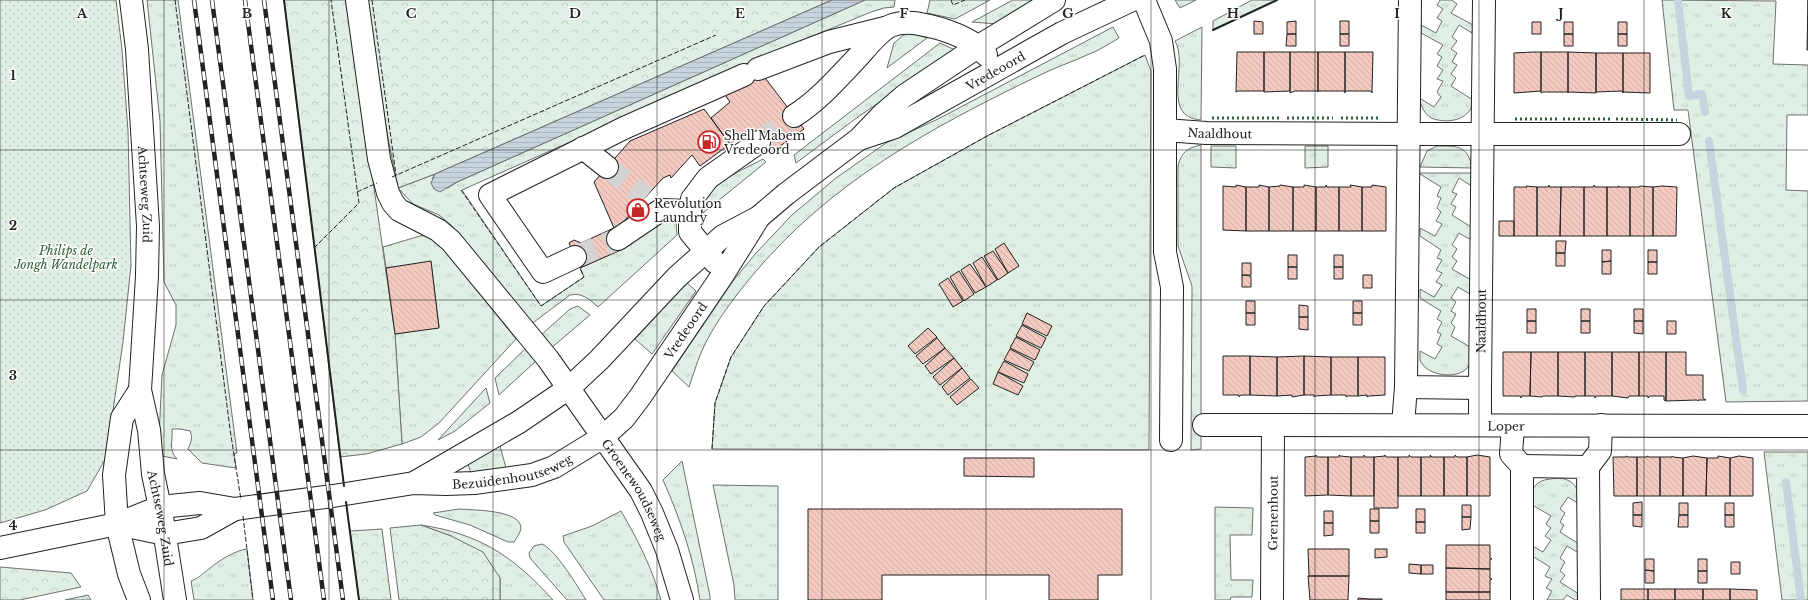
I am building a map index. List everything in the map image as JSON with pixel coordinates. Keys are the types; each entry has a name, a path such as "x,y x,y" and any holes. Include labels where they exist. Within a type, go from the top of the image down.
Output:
{"street":[{"name":"Achtseweg Zuid","path":"131,0 137,49 148,226 147,276 140,390 149,430 152,474 165,534 175,600"},
{"name":"Groenewoudseweg","path":"356,0 379,158 388,193 393,203 399,210 438,230 451,242 548,359 637,484 652,513 667,550 682,600"},
{"name":"Vredeoord","path":"568,388 599,360 677,278 723,236 759,217 786,194 859,139 883,114 904,96 979,46 1054,0"},
{"name":"Vredeoord","path":"859,139 895,127 1062,33 1132,0"},
{"path":"1144,0 1161,41 1163,55 1165,130 1165,252 1172,287 1170,440"},
{"path":"1403,425 1406,387 1410,0"},
{"name":"Naaldhout","path":"1480,426 1484,0"},
{"path":"575,257 542,272 490,195 624,128 751,72 829,42 890,26 900,24 920,24 947,31 979,46 998,70"},
{"path":"794,116 835,81 871,41 890,26"},
{"name":"Naaldhout","path":"1165,130 1206,133 1679,134"},
{"path":"724,273 690,232 690,211 692,199 708,178 759,142"},
{"path":"583,148 607,167"},
{"path":"618,239 653,204 690,211"},
{"name":"Vredeoord","path":"603,437 624,418 640,397 724,273 759,217"},
{"path":"1406,387 1480,388"},
{"name":"Bezuidenhoutseweg","path":"414,483 520,422 568,388"},
{"name":"Achtseweg Zuid","path":"139,600 129,574 117,524 114,475 122,418 140,390"},
{"name":"Loper","path":"1204,425 1808,426"},
{"name":"Grenenhout","path":"1272,600 1273,425"},
{"path":"1589,600 1588,467 1600,451 1601,425"},
{"path":"1513,426 1511,454 1522,466 1522,600"},
{"name":"Bezuidenhoutseweg","path":"0,548 117,524 160,507 200,503 235,508 333,496 414,483 474,483 532,475 554,467 603,437"},
{"path":"1522,466 1588,467"},
{"name":"Bezuidenhoutseweg","path":"117,524 165,534 201,528 235,508"}],"green space":[{"name":"Philips de Jongh Wandelpark","path":"0,0 116,0 122,50 128,131 131,265 123,342 106,458 87,491 45,510 0,523"},
{"path":"147,0 178,0 237,453 234,454 236,468 202,463 188,449 191,440 190,431 180,429 172,429 172,449 177,459 162,456 159,436 162,375 176,325 176,305 164,282 160,121"},
{"path":"284,0 347,0 395,334 402,444 366,454 340,457"},
{"path":"367,0 832,0 435,174 398,188 387,133"},
{"path":"865,0 895,0 894,7 871,12 748,63 462,190 541,306 584,277 580,268 623,249 622,247 667,219 676,220 677,235 598,307 589,299 582,296 574,294 570,295 530,325 451,225 439,215 413,204 398,188 435,174 432,179 448,188 457,182"},
{"path":"930,0 990,0 955,19 927,13"},
{"path":"1013,0 1041,0 997,24 972,22"},
{"path":"1175,0 1196,0 1180,8"},
{"path":"1252,0 1277,0 1213,30 1213,21"},
{"path":"1440,0 1452,0 1457,4 1451,13 1473,25 1472,33 1459,25 1452,37 1457,41 1451,49 1457,53 1452,62 1457,65 1451,74 1456,78 1451,86 1473,100 1472,106 1469,112 1464,116 1447,121 1431,118 1425,112 1420,102 1421,99 1434,107 1441,97 1437,92 1443,81 1437,79 1443,70 1437,66 1442,57 1437,54 1443,45 1421,33 1421,25 1436,33 1442,21 1437,18 1443,9 1437,5"},
{"path":"1662,0 1776,1 1773,64 1808,65 1808,115 1787,115 1786,190 1808,191 1808,401 1726,402 1688,110 1674,110"},
{"path":"1113,27 1119,38 1111,43 1052,69 999,95 921,137 848,185 814,213 782,243 751,277 726,309 715,326 700,355 689,387 672,371 733,281 756,253 792,215 836,178 886,143 936,120"},
{"path":"1202,27 1201,120 1189,117 1182,110 1178,100 1179,63 1175,41"},
{"path":"906,33 913,33 927,38 887,68 894,43"},
{"path":"940,43 955,50 858,117 796,163 794,155"},
{"path":"1145,55 1151,71 1149,450 712,449 715,403 731,357 764,306 819,247 894,188 987,136"},
{"path":"1201,145 1201,449 1191,450 1192,286 1178,246 1178,165 1181,157 1186,151"},
{"path":"1211,146 1236,146 1236,168 1211,167"},
{"path":"1305,146 1328,146 1328,167 1305,168"},
{"path":"1437,146 1460,148 1468,155 1472,168 1420,167 1427,151"},
{"path":"763,159 766,162 703,213 701,206 720,183"},
{"path":"1420,173 1473,173 1473,187 1459,178 1452,192 1457,194 1451,204 1456,207 1452,215 1473,228 1473,241 1459,233 1452,245 1457,249 1452,257 1457,261 1452,269 1473,281 1473,296 1458,287 1451,298 1456,302 1451,311 1456,314 1451,323 1455,327 1451,336 1472,348 1470,364 1460,373 1452,375 1444,375 1429,370 1420,360 1420,351 1435,359 1442,347 1437,344 1441,334 1437,332 1442,322 1437,319 1441,311 1420,298 1420,289 1434,297 1442,285 1436,282 1442,273 1436,270 1442,260 1437,258 1441,250 1420,236 1420,228 1435,236 1442,224 1436,221 1441,212 1437,208 1441,198 1437,196 1441,187"},
{"path":"427,235 443,246 516,339 439,423 421,437 402,444 395,334 439,327 431,262 386,268 383,247"},
{"path":"687,283 696,291 652,354 635,339"},
{"path":"578,306 590,315 550,349 540,336 570,309"},
{"path":"525,349 536,361 499,395 495,378"},
{"path":"486,388 490,403 455,431 438,440"},
{"path":"500,446 506,468 471,473 468,464"},
{"path":"1764,452 1808,452 1808,600 1782,600"},
{"path":"682,461 710,600 700,600 686,539 663,480"},
{"path":"1560,478 1570,481 1576,487 1581,505 1568,497 1560,509 1565,513 1560,522 1564,525 1560,532 1582,546 1582,555 1567,546 1560,558 1565,562 1560,571 1565,575 1560,582 1582,596 1582,600 1575,600 1567,595 1563,600 1547,600 1552,591 1546,588 1552,579 1545,576 1550,567 1529,554 1529,544 1543,552 1551,540 1545,536 1551,528 1546,524 1551,516 1529,503 1533,490 1538,483 1542,481"},
{"path":"713,485 778,486 778,600 735,600 734,585"},
{"path":"1215,507 1253,508 1252,535 1230,535 1231,580 1253,580 1252,597 1231,597 1230,600 1215,600"},
{"path":"459,509 483,510 510,516 516,519 521,526 518,536 514,542 508,542 470,525 435,515 433,513"},
{"path":"621,511 644,554 661,600 604,600 564,542 563,536 592,526"},
{"path":"421,525 461,534 494,549 524,571 553,600 500,600 500,578 451,536"},
{"path":"421,525 451,536 483,552 500,578 500,600 399,600 390,528"},
{"path":"382,529 391,600 359,600 350,531"},
{"path":"542,544 554,553 586,600 567,600 530,558 529,553 534,546"},
{"path":"247,549 253,600 194,600 191,581 227,556"},
{"path":"0,567 71,573 81,587 20,600 0,600"},
{"path":"88,595 91,600 65,600"}],"shaded area":[{"path":"832,0 865,0 457,182 440,192 434,189 431,183 435,174"}],"building":[{"path":"1808,0 1808,50 1807,50"},
{"path":"1254,21 1263,22 1263,34 1254,34"},
{"path":"1296,21 1296,34 1287,34 1287,22"},
{"path":"1340,21 1349,21 1349,34 1340,34"},
{"path":"1532,22 1541,22 1541,34 1532,34"},
{"path":"1564,22 1573,22 1573,34 1564,34"},
{"path":"1618,22 1627,22 1627,34 1618,34"},
{"path":"1287,34 1296,34 1296,46 1286,46"},
{"path":"1340,34 1349,34 1349,46 1340,46"},
{"path":"1564,34 1573,34 1573,46 1564,46"},
{"path":"1618,34 1627,34 1627,46 1618,46"},
{"path":"1237,52 1264,52 1264,91 1236,92"},
{"path":"1264,52 1290,52 1290,91 1264,92"},
{"path":"1290,52 1318,52 1318,92 1295,91 1290,93"},
{"path":"1318,52 1345,52 1345,93 1344,91 1318,91"},
{"path":"1345,52 1373,52 1372,93 1371,91 1345,91"},
{"path":"1541,52 1541,91 1514,93 1514,53"},
{"path":"1541,52 1568,52 1568,92 1541,93"},
{"path":"1568,52 1596,53 1596,93 1568,93"},
{"path":"1596,53 1623,53 1623,93 1622,91 1596,92"},
{"path":"1623,53 1650,53 1650,93 1623,92"},
{"path":"756,66 804,129 769,154 749,129 730,144 711,118 730,102 723,92"},
{"path":"704,109 730,144 700,166 692,155 671,178 670,175 663,178 615,231 623,249 580,268 569,243 574,240 581,243 614,228 594,182 630,141"},
{"path":"1236,185 1246,187 1246,231 1223,230 1223,186 1236,187"},
{"path":"1259,185 1269,187 1269,231 1246,231 1246,187 1259,187"},
{"path":"1280,185 1293,187 1293,231 1269,231 1269,187"},
{"path":"1304,185 1316,187 1316,231 1293,231 1293,187 1304,187"},
{"path":"1326,185 1327,187 1339,187 1339,231 1316,231 1316,187 1326,187"},
{"path":"1350,185 1362,187 1362,231 1339,231 1339,187 1351,187"},
{"path":"1372,185 1386,187 1386,231 1362,231 1362,187 1372,187"},
{"path":"1549,185 1549,187 1561,187 1560,236 1537,236 1537,187 1548,187"},
{"path":"1594,185 1595,187 1607,187 1607,236 1584,236 1584,187 1594,187"},
{"path":"1526,186 1537,187 1537,236 1514,236 1514,187 1527,187"},
{"path":"1618,186 1630,187 1630,236 1607,236 1607,187 1619,187"},
{"path":"1561,187 1584,187 1584,236 1560,236"},
{"path":"1630,187 1653,187 1653,236 1630,236"},
{"path":"1653,187 1677,187 1676,236 1653,236"},
{"path":"1499,221 1514,221 1514,236 1499,236"},
{"path":"1556,241 1566,241 1565,253 1556,253"},
{"path":"1004,243 1019,266 1008,273 995,249"},
{"path":"1602,250 1611,250 1611,261 1602,262"},
{"path":"1648,250 1657,250 1657,262 1648,262"},
{"path":"993,251 1008,273 998,280 984,256"},
{"path":"1556,253 1565,253 1565,266 1556,266"},
{"path":"1288,255 1297,255 1297,267 1288,267"},
{"path":"1334,255 1343,255 1343,267 1334,267"},
{"path":"982,257 997,280 986,287 973,263"},
{"path":"431,261 439,328 395,334 386,268"},
{"path":"1611,261 1611,274 1602,274 1602,262"},
{"path":"1648,262 1657,262 1657,274 1648,274"},
{"path":"1242,263 1251,263 1251,275 1242,275"},
{"path":"970,264 986,287 975,293 961,270"},
{"path":"1288,267 1297,267 1297,279 1288,279"},
{"path":"1334,267 1343,267 1343,279 1334,279"},
{"path":"959,271 974,294 964,301 950,277"},
{"path":"1242,275 1251,276 1251,287 1242,287"},
{"path":"1363,275 1372,275 1372,288 1363,288"},
{"path":"948,278 963,301 953,307 939,284"},
{"path":"1246,301 1255,301 1255,313 1246,313"},
{"path":"1353,301 1362,301 1362,313 1353,313"},
{"path":"1299,305 1308,306 1308,317 1299,317"},
{"path":"1527,309 1536,309 1536,321 1527,321"},
{"path":"1581,309 1590,309 1590,321 1581,321"},
{"path":"1634,309 1643,309 1643,321 1634,321"},
{"path":"1027,313 1052,326 1047,336 1022,324"},
{"path":"1246,313 1255,313 1255,325 1246,325"},
{"path":"1353,313 1362,313 1362,325 1353,325"},
{"path":"1299,317 1308,317 1308,330 1299,329"},
{"path":"1527,321 1536,321 1536,333 1527,333"},
{"path":"1581,321 1590,321 1590,333 1581,333"},
{"path":"1634,321 1643,321 1643,334 1634,333"},
{"path":"1667,321 1676,321 1676,334 1667,334"},
{"path":"1022,325 1046,338 1041,348 1016,336"},
{"path":"928,328 937,337 915,354 908,346"},
{"path":"1016,337 1040,350 1035,360 1010,348"},
{"path":"937,338 945,348 923,364 916,356"},
{"path":"945,348 954,358 931,374 925,366"},
{"path":"1010,349 1034,362 1029,371 1004,360"},
{"path":"1503,352 1531,352 1530,396 1521,396 1521,398 1520,396 1503,396"},
{"path":"1531,352 1558,352 1558,396 1530,396"},
{"path":"1558,352 1585,352 1585,396 1558,396"},
{"path":"1585,352 1612,352 1612,396 1596,396 1595,398 1595,396 1585,396"},
{"path":"1612,352 1639,352 1639,396 1629,396 1628,398 1612,396"},
{"path":"1639,352 1666,352 1666,401 1664,400 1664,396 1650,396 1648,398 1648,396 1639,396"},
{"path":"1666,352 1686,352 1686,375 1703,375 1703,398 1706,400 1666,401"},
{"path":"1223,356 1250,356 1250,395 1241,395 1239,397 1239,395 1223,395"},
{"path":"1250,356 1277,357 1277,396 1250,395"},
{"path":"1304,356 1304,395 1292,397 1292,395 1277,396 1277,357"},
{"path":"1304,356 1331,357 1331,395 1314,397 1314,395 1304,395"},
{"path":"1331,357 1358,357 1358,396 1346,397 1346,395 1331,395"},
{"path":"1358,357 1385,357 1385,395 1367,397 1367,395 1358,396"},
{"path":"954,358 962,368 940,385 933,377"},
{"path":"1004,361 1028,374 1024,383 998,372"},
{"path":"962,368 970,378 948,395 942,387"},
{"path":"998,372 1023,386 1018,395 993,384"},
{"path":"971,379 979,388 957,405 950,397"},
{"path":"1316,455 1317,457 1328,457 1328,495 1305,496 1305,457"},
{"path":"1339,455 1351,457 1351,496 1328,495 1328,457 1339,457"},
{"path":"1364,455 1365,457 1374,457 1374,496 1351,496 1351,457 1364,457"},
{"path":"1385,455 1386,457 1398,457 1398,508 1374,508 1374,457"},
{"path":"1409,455 1411,457 1421,457 1421,496 1398,496 1398,457 1409,457"},
{"path":"1430,455 1432,457 1444,457 1444,496 1421,496 1421,457 1431,457"},
{"path":"1455,455 1457,457 1467,457 1467,496 1444,496 1444,457 1455,457"},
{"path":"1477,455 1490,457 1490,496 1467,496 1467,457"},
{"path":"1672,456 1683,458 1683,496 1660,496 1660,457"},
{"path":"1693,456 1707,458 1706,496 1683,496 1683,458"},
{"path":"1718,456 1730,458 1730,496 1706,496 1707,458 1718,458"},
{"path":"1739,456 1753,458 1753,496 1730,496 1730,458"},
{"path":"1613,457 1637,457 1637,496 1614,496"},
{"path":"1637,457 1660,457 1660,496 1637,496"},
{"path":"964,458 1034,458 1034,477 964,476"},
{"path":"1642,502 1642,515 1633,515 1633,503"},
{"path":"1679,503 1688,503 1688,515 1679,515"},
{"path":"1725,503 1734,503 1734,515 1725,515"},
{"path":"1462,505 1471,505 1471,517 1462,517"},
{"path":"808,509 1122,509 1122,575 1098,575 1098,600 1049,600 1049,575 882,575 882,600 808,600"},
{"path":"1370,509 1379,509 1379,521 1370,521"},
{"path":"1416,509 1425,509 1425,522 1416,522"},
{"path":"1324,511 1333,511 1333,523 1324,523"},
{"path":"1633,515 1642,515 1642,527 1633,526"},
{"path":"1679,515 1688,515 1688,527 1678,527"},
{"path":"1725,515 1734,515 1734,527 1725,527"},
{"path":"1462,517 1471,517 1470,529 1462,530"},
{"path":"1370,521 1379,521 1379,533 1370,533"},
{"path":"1416,522 1425,522 1425,533 1416,533"},
{"path":"1324,523 1333,523 1333,535 1324,536"},
{"path":"1446,545 1490,545 1490,558 1492,559 1490,559 1490,569 1446,568"},
{"path":"1308,549 1349,549 1349,576 1309,576"},
{"path":"1375,549 1387,549 1387,557 1375,558"},
{"path":"1645,559 1654,559 1654,571 1645,570"},
{"path":"1698,559 1707,559 1707,571 1698,571"},
{"path":"1731,562 1740,562 1740,574 1731,574"},
{"path":"1409,564 1421,565 1421,574 1409,573"},
{"path":"1421,565 1433,565 1433,574 1421,574"},
{"path":"1446,568 1490,569 1490,579 1492,579 1490,580 1490,592 1446,592"},
{"path":"1645,570 1654,571 1654,583 1645,583"},
{"path":"1698,571 1707,571 1707,583 1698,583"},
{"path":"1308,576 1349,576 1348,600 1310,600"},
{"path":"1621,589 1648,589 1648,600 1621,600"},
{"path":"1648,589 1675,589 1675,600 1648,600"},
{"path":"1675,589 1703,589 1703,600 1675,600"},
{"path":"1703,589 1730,589 1730,600 1703,600"},
{"path":"1730,589 1757,590 1757,600 1730,600"},
{"path":"1446,592 1490,592 1490,600 1446,600"},
{"path":"1358,598 1370,599 1370,600 1358,600"},
{"path":"1382,599 1382,600 1370,600"}],"waterway":[{"path":"1678,0 1689,96 1702,94 1705,112"},
{"path":"1709,141 1743,390"},
{"path":"1786,482 1801,600"}],"tunnel":[{"path":"759,142 794,116"},
{"path":"607,167 646,197"},
{"path":"575,257 618,239"}],"railway":[{"path":"194,0 273,600"},
{"path":"212,0 291,600"},
{"path":"245,0 324,600"},
{"path":"264,0 343,600"}],"hedge":[{"path":"1212,118 1280,118"},
{"path":"1287,118 1333,118"},
{"path":"1341,118 1380,118"},
{"path":"1515,119 1558,119"},
{"path":"1563,119 1611,119"},
{"path":"1616,119 1677,120"}],"fence":[{"path":"175,0 230,429 241,500"},
{"path":"314,248 359,203 331,0"},
{"path":"372,0 396,175"},
{"path":"951,0 953,5 965,0"},
{"path":"392,177 716,35"},
{"path":"712,449 715,403 731,357 764,306 819,247 894,188 987,136 1145,55"},
{"path":"357,192 377,183"},
{"path":"461,190 541,306 584,277 580,268"},
{"path":"243,516 253,600"}],"wall":[{"path":"284,0 344,486"},
{"path":"1213,30 1277,0"},
{"path":"346,502 359,600"}],"place":[{"name":"Shell Mabem Vredeoord","path":"709,142"},
{"name":"Revolution Laundry","path":"638,210"}]}
